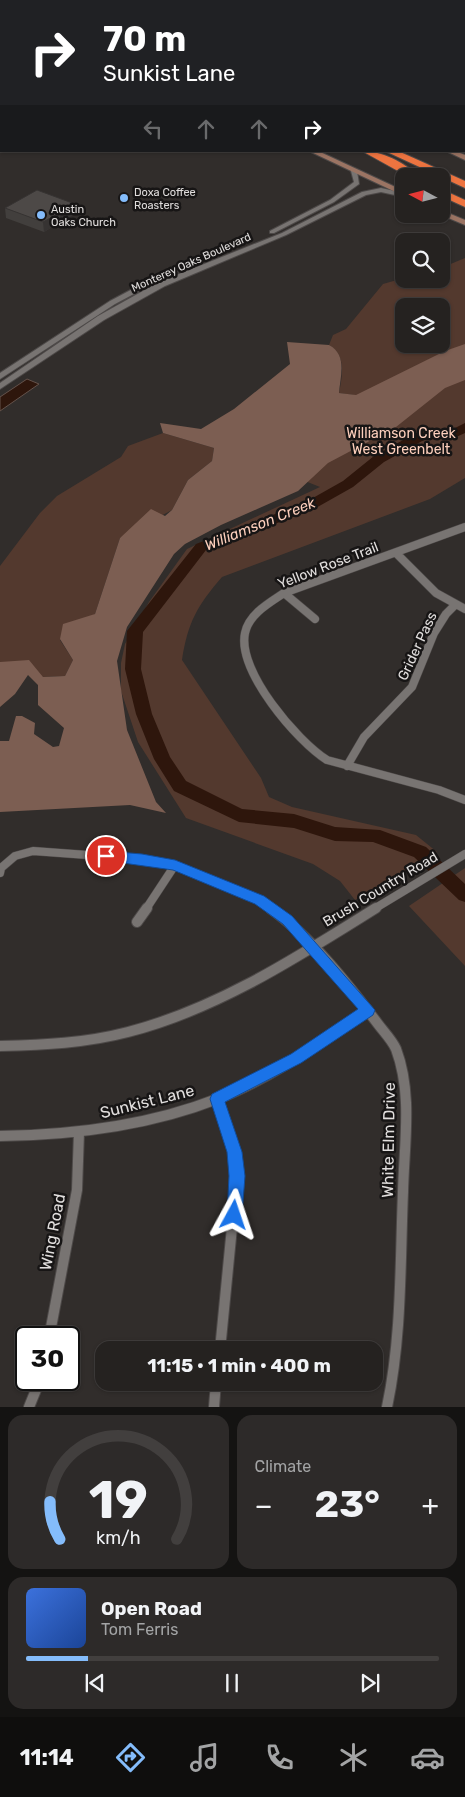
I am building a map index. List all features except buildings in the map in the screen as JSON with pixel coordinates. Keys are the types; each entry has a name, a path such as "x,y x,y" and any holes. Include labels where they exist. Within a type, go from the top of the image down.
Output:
{"highway":[{"path":"369,152 404,168"},
{"path":"392,152 465,185"},
{"path":"397,152 409,160"},
{"path":"391,162 400,168"},
{"path":"450,189 465,195"},
{"path":"450,196 465,204"}],"main road":[{"path":"314,152 395,190"},
{"path":"451,152 465,158"},
{"path":"450,216 465,223"}],"street":[{"name":"Monterey Oaks Boulevard","path":"0,377 90,315 133,290 169,273 275,231 332,201 357,183 354,170"},
{"name":"Monterey Oaks Boulevard","path":"0,387 101,318 162,284 296,229 364,193 381,190 395,192"},
{"name":"Yellow Rose Trail","path":"464,799 439,790 327,760 300,741 255,677 246,660 244,637 248,624 257,611 284,594 465,527"},
{"path":"396,553 437,595 454,606 465,609"},
{"path":"284,594 315,619"},
{"name":"Grider Pass","path":"347,766 357,746 368,732 406,696 413,685 437,625 446,612 454,606"},
{"name":"White Elm Drive","path":"1,871 15,856 33,851 142,859 175,865 260,900 287,920 312,946 368,1010 395,1047 406,1083 399,1308 395,1368 387,1407"},
{"name":"Brush Country Road","path":"0,1046 45,1046 81,1042 147,1028 191,1012 228,995 465,854"},
{"path":"137,922 175,865"},
{"name":"Sunkist Lane","path":"0,1136 80,1132 152,1119 217,1099 296,1058 368,1010"},
{"path":"217,1099 231,1138 237,1176 221,1341"},
{"name":"Wing Road","path":"51,1326 78,1190 80,1132"},
{"path":"29,1407 36,1391"},
{"path":"214,1407 215,1391"}],"green space":[{"name":"Williamson Creek West Greenbelt","path":"465,258 465,478 430,499 222,577 195,615 187,635 182,660 261,778 269,797 292,807 416,835 437,852 355,900 340,881 313,864 186,818 138,742 121,691 121,663 125,644 149,602 187,549 320,487 300,479 354,395 339,393 341,360 335,349 329,345 333,335 346,329 383,284 395,281 395,288 450,288 450,264"},
{"path":"163,433 214,448 212,461 188,480 172,510 120,538 95,614 60,640 73,660 65,676 43,677 0,665 0,566 40,513 57,496 121,457 128,446"},
{"path":"465,868 465,966 409,906"}],"shaded area":[{"path":"287,342 329,345 339,354 341,360 339,393 356,395 441,353 450,353 450,349 465,344 465,380 445,388 396,427 328,463 298,491 221,525 185,544 174,554 127,627 117,661 127,730 156,802 166,813 130,805 0,812 0,741 9,741 16,716 22,716 35,723 34,734 53,747 59,746 64,728 38,705 38,685 28,675 15,694 0,707 0,662 29,660 43,677 65,676 73,660 60,639 63,624 95,614 120,538 151,509 165,516 172,510 188,480 212,461 214,448 163,433 160,423 201,429 234,409 290,364"},
{"path":"27,379 39,384 0,411 0,397"}],"waterway":[{"name":"Williamson Creek","path":"465,427 454,434 421,436 379,459 348,484 309,506 201,547 135,631 133,669 144,714 162,759 180,786 239,815 294,821 335,834 374,835 420,852 465,895"}],"place":[{"name":"Doxa Coffee Roasters","path":"124,198"},
{"name":"Austin Oaks Church","path":"41,215"}],"route":[{"path":"106,856 142,859 175,865 260,900 287,920 368,1010 296,1058 217,1099 234,1152 237,1176 234,1215"}]}
